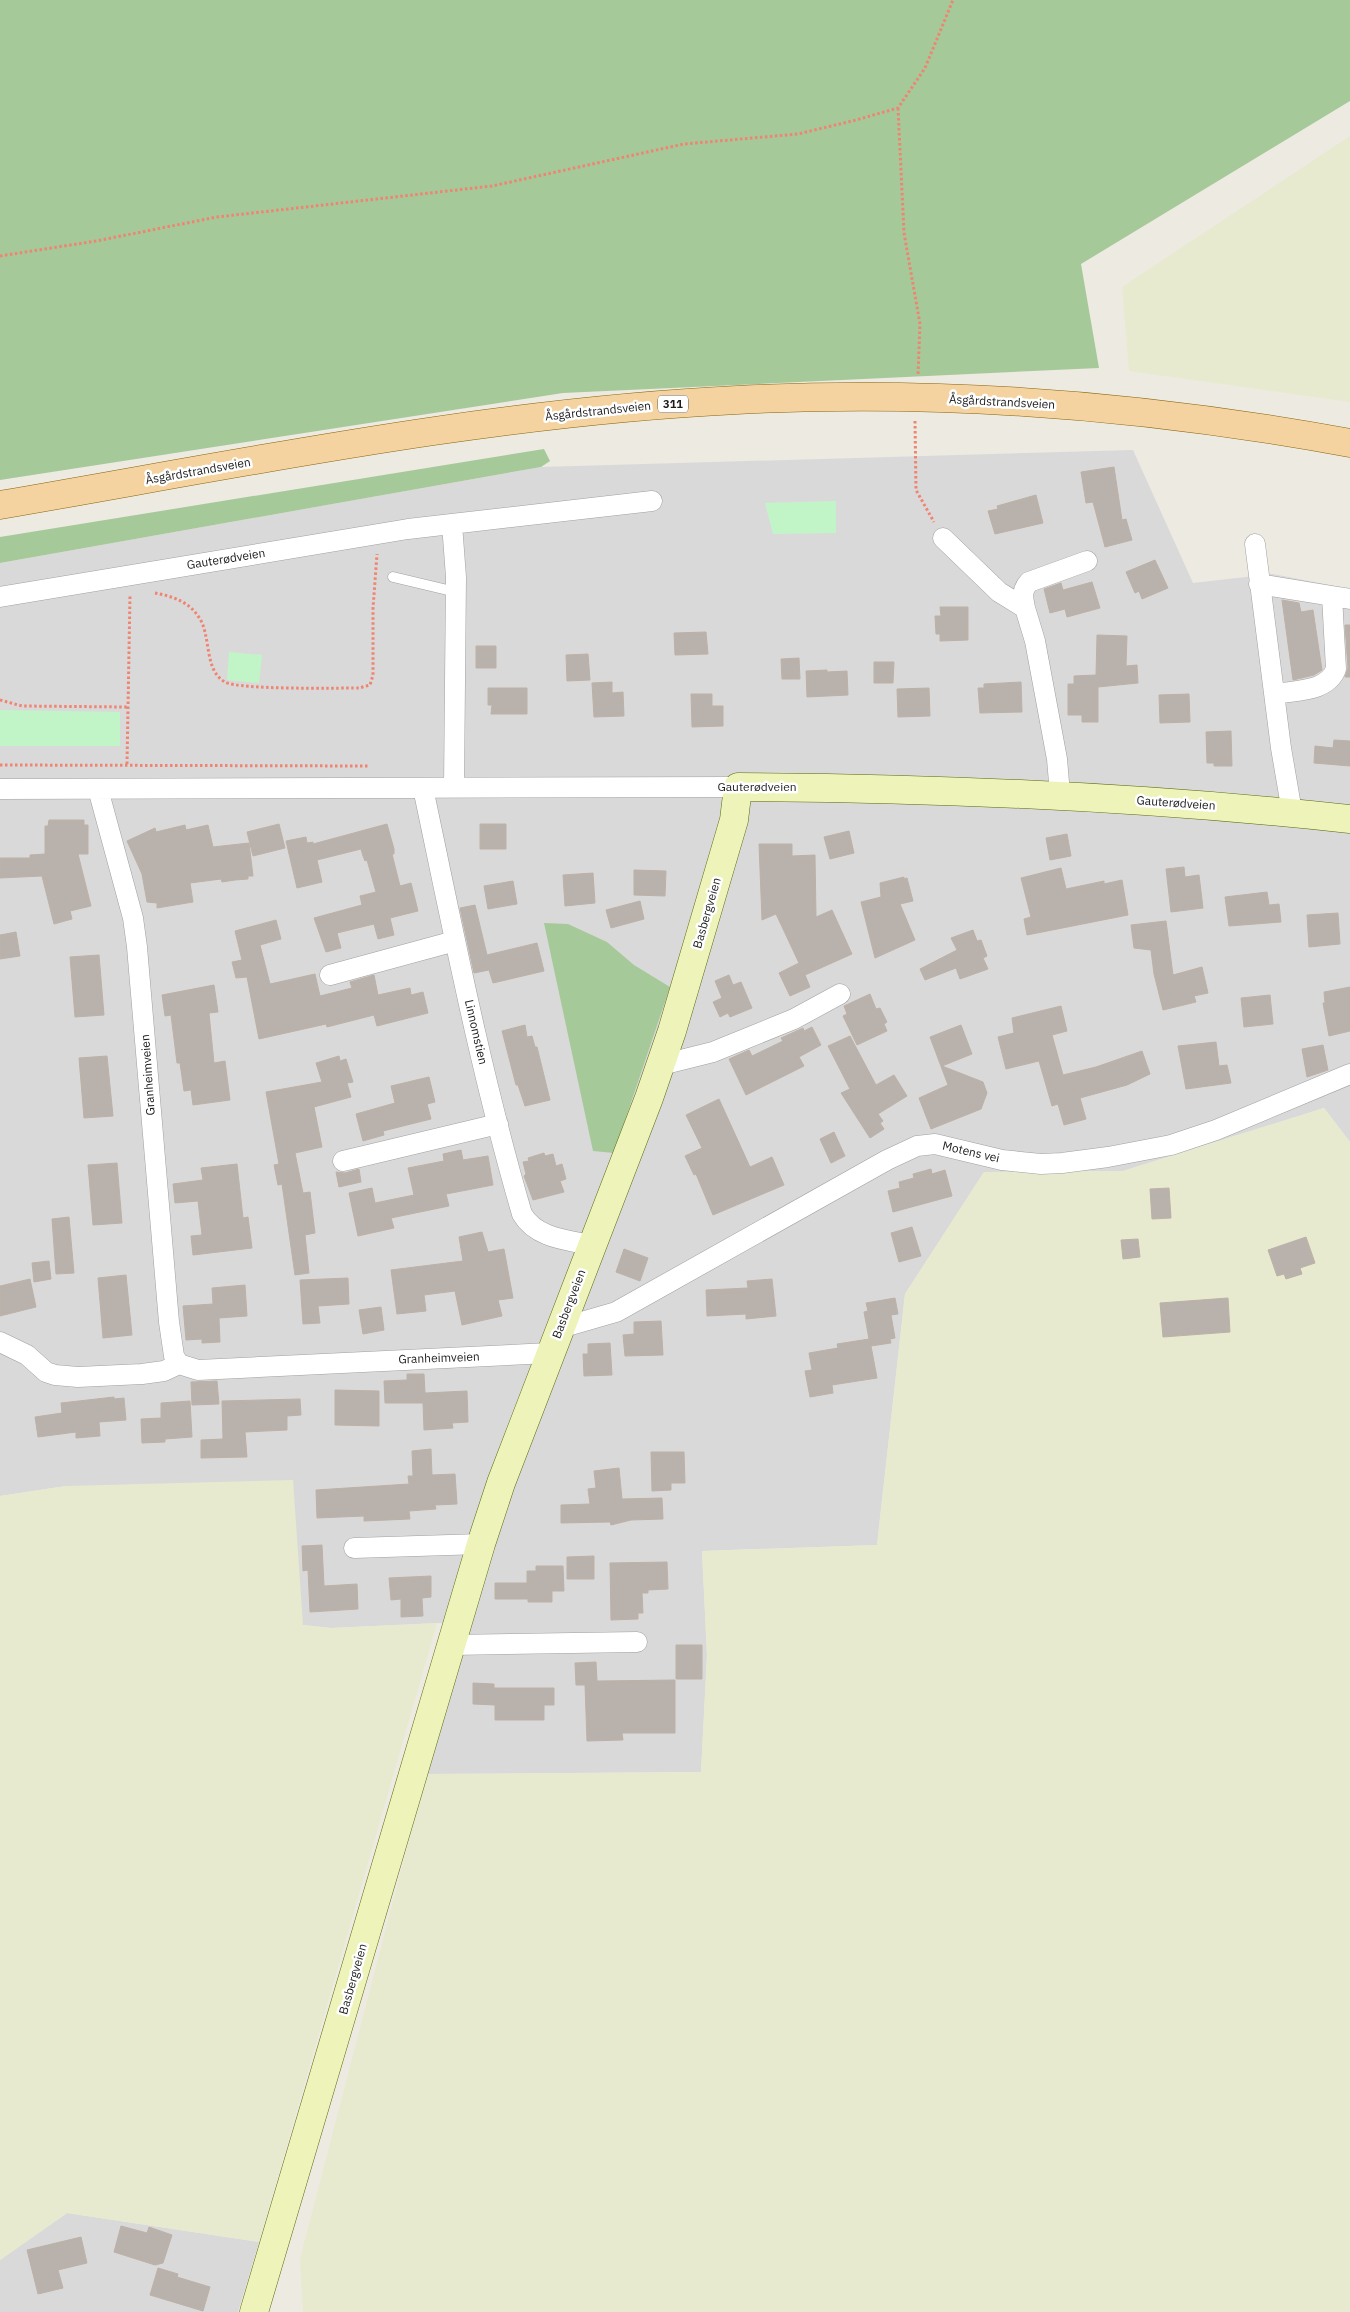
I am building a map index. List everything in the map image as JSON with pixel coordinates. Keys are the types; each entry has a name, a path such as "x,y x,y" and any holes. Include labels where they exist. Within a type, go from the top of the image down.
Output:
{"main road":[{"name":"Åsgårdstrandsveien","path":"0,505 397,437 518,420 739,399 917,398 1042,403 1180,416 1350,443"},
{"name":"Gauterødveien","path":"738,787 866,788 1060,794 1350,818"},
{"name":"Basbergveien","path":"254,2312 481,1544 501,1483 661,1065 704,928 734,820 738,787"}],"street":[{"name":"Gauterødveien","path":"0,597 131,581 379,534 524,514 652,501"},
{"path":"452,524 455,545 456,592 454,787"},
{"path":"944,538 999,592 1025,608"},
{"path":"1254,544 1292,812"},
{"path":"1060,794 1057,759 1036,648 1022,593 1023,588 1029,582 1087,561"},
{"path":"1259,584 1341,597 1336,669 1330,681 1319,686 1275,694"},
{"name":"Gauterødveien","path":"0,789 738,787"},
{"name":"Granheimveien","path":"98,788 133,918 169,1322 174,1356 179,1364 198,1370 550,1353"},
{"name":"Linnomstien","path":"423,788 455,941 517,1197 527,1222 544,1234 591,1246"},
{"path":"330,975 455,941"},
{"path":"661,1065 713,1052 794,1019 840,994"},
{"name":"Motens vei","path":"562,1324 571,1325 616,1312 795,1214 887,1160 917,1146 935,1144 1002,1160 1041,1164 1108,1157 1171,1145 1216,1130 1350,1074"},
{"path":"343,1161 498,1124"},
{"path":"0,1342 14,1348 46,1372 55,1375 78,1377 142,1374 164,1371 179,1364"},
{"path":"354,1548 481,1544"},
{"path":"451,1645 637,1642"}],"lane":[{"path":"393,577 456,592"}],"path":[{"path":"944,538 916,490 914,444 920,324 904,233 898,108 925,68 953,0"},
{"path":"0,256 96,241 217,217 492,186 684,144 798,134 898,108"},
{"path":"127,764 131,581 176,597 198,615 217,676 226,683 246,686 359,688 370,685 373,675 372,608 379,534"},
{"path":"0,700 22,706 127,707"}],"shaded area":[{"path":"1133,450 1193,583 1273,574 1350,589 1350,1142 1324,1108 1123,1171 984,1172 905,1294 877,1545 702,1551 707,1655 701,1772 426,1774 462,1622 331,1628 303,1625 66,1486 0,1496 0,563 541,467"},
{"path":"67,2213 259,2242 238,2312 0,2312 0,2260"}],"green space":[{"path":"0,0 1350,0 1350,101 1081,264 1099,368 563,393 0,480"},
{"path":"1350,136 1350,402 1129,371 1122,287"},
{"path":"544,449 550,461 541,467 0,563 0,537"},
{"path":"836,501 836,533 773,534 765,503"},
{"path":"229,652 262,655 259,683 227,680"},
{"path":"0,710 120,712 120,746 0,746"},
{"path":"544,923 568,924 607,942 634,965 670,987 614,1153 593,1151"},
{"path":"1324,1108 1350,1142 1350,2312 303,2312 300,2259 426,1774 701,1772 707,1655 702,1551 877,1545 905,1294 984,1172 1123,1171"},
{"path":"293,1480 303,1625 331,1628 437,1623 259,2242 67,2213 0,2260 0,1496 66,1486"}],"building":[{"path":"1114,467 1122,520 1126,519 1132,540 1105,547 1093,502 1086,503 1081,472"},
{"path":"1036,495 1043,523 995,534 988,511 998,509 997,506"},
{"path":"1155,560 1168,588 1142,599 1139,591 1135,593 1126,572"},
{"path":"1092,582 1100,608 1067,617 1065,609 1050,613 1044,589 1061,583 1063,590"},
{"path":"1282,600 1299,603 1301,612 1313,610 1322,670 1314,675 1293,680"},
{"path":"940,607 968,607 968,640 940,641 940,634 936,634 935,616 941,616"},
{"path":"1345,625 1350,625 1350,677 1345,677 1348,668"},
{"path":"706,632 708,654 675,655 674,633"},
{"path":"1097,635 1127,636 1126,666 1137,665 1138,683 1098,687 1098,722 1082,722 1082,715 1068,715 1068,684 1074,684 1074,676 1096,675"},
{"path":"476,646 496,646 496,668 476,668"},
{"path":"588,654 590,680 567,681 566,655"},
{"path":"799,658 800,679 782,679 781,659"},
{"path":"874,662 894,662 893,683 874,683"},
{"path":"827,670 827,672 847,671 848,695 807,697 806,671"},
{"path":"612,682 612,693 623,692 624,716 594,717 592,683"},
{"path":"1021,682 1022,712 980,713 978,688 984,688 984,684"},
{"path":"488,688 527,688 527,714 491,714 492,705 488,705"},
{"path":"929,688 930,716 898,717 897,689"},
{"path":"691,694 712,694 712,706 723,706 723,726 692,727"},
{"path":"1189,694 1190,722 1160,723 1159,695"},
{"path":"1231,731 1232,766 1214,766 1214,763 1207,763 1206,732"},
{"path":"1334,740 1350,741 1350,766 1314,763 1315,746 1333,748"},
{"path":"49,820 84,820 84,825 88,825 88,854 78,854 91,906 70,911 72,919 54,924 42,876 0,878 0,858 30,858 30,855 45,854 45,826 48,826"},
{"path":"279,824 285,848 253,856 247,832"},
{"path":"387,824 394,849 394,854 392,854 400,886 411,883 418,911 390,918 394,935 378,939 374,924 337,933 341,948 326,952 314,918 362,905 360,896 376,892 367,860 365,861 361,849 317,860 322,882 297,888 286,841 306,837 307,843 313,842 313,844"},
{"path":"480,824 506,824 506,849 480,849"},
{"path":"185,825 186,830 208,825 213,847 249,843 253,876 248,876 248,879 222,882 221,879 190,883 193,902 157,908 157,903 147,902 142,874 127,841 155,828 156,832"},
{"path":"849,831 854,853 830,859 824,837"},
{"path":"1067,834 1071,856 1050,860 1046,838"},
{"path":"759,844 792,844 792,856 815,855 816,917 832,910 852,954 805,975 810,987 790,996 779,973 799,963 776,914 762,920"},
{"path":"1184,867 1185,877 1199,875 1203,908 1171,912 1166,869"},
{"path":"1061,868 1066,889 1104,881 1104,884 1122,880 1128,915 1027,935 1024,919 1031,917 1021,878"},
{"path":"634,870 666,871 665,896 634,895"},
{"path":"593,873 595,903 565,906 563,875"},
{"path":"904,877 904,879 907,878 913,901 900,904 915,940 875,958 861,902 881,897 880,883"},
{"path":"513,881 517,904 488,909 484,886"},
{"path":"1267,892 1269,905 1279,904 1281,922 1229,926 1225,897"},
{"path":"640,901 644,919 611,928 606,910"},
{"path":"475,905 487,955 537,943 544,971 493,983 489,970 474,973 460,908"},
{"path":"1338,913 1340,944 1309,947 1307,915"},
{"path":"276,920 281,939 260,945 270,984 315,974 320,996 352,988 350,982 374,975 378,995 410,988 411,995 423,992 428,1013 377,1026 374,1015 327,1027 326,1024 259,1039 247,977 236,978 232,962 242,960 235,931"},
{"path":"1166,921 1173,975 1202,967 1208,993 1194,996 1196,1002 1163,1010 1154,974 1151,950 1134,948 1131,925"},
{"path":"973,930 977,941 981,940 987,956 983,958 988,969 960,979 956,968 925,980 920,969 957,950 951,938"},
{"path":"16,932 20,956 0,959 0,935"},
{"path":"99,955 104,1015 75,1017 70,957"},
{"path":"729,975 733,985 741,982 752,1008 730,1017 728,1013 720,1017 713,1002 722,998 715,981"},
{"path":"214,985 218,1012 209,1013 214,1063 225,1061 230,1100 193,1105 191,1090 184,1091 180,1063 177,1063 171,1015 165,1016 162,995"},
{"path":"1350,987 1350,1031 1329,1036 1323,1003 1325,1003 1324,992"},
{"path":"870,994 876,1009 880,1008 887,1022 884,1024 887,1031 857,1045 843,1016 847,1014 844,1006"},
{"path":"1270,995 1273,1024 1244,1027 1241,998"},
{"path":"1061,1006 1067,1031 1052,1035 1063,1075 1096,1067 1142,1051 1150,1074 1127,1085 1080,1098 1086,1119 1064,1125 1058,1104 1052,1106 1039,1061 1006,1069 998,1037 1014,1033 1012,1018"},
{"path":"525,1025 527,1037 532,1036 535,1047 537,1047 550,1100 525,1106 518,1085 516,1085 502,1031"},
{"path":"961,1025 972,1054 942,1066 983,1082 987,1093 981,1109 931,1129 919,1098 948,1085 930,1037"},
{"path":"812,1027 821,1045 799,1057 804,1066 746,1095 729,1059 749,1050 752,1056 783,1041 781,1038 803,1028 804,1031"},
{"path":"850,1036 876,1085 894,1075 907,1096 878,1114 883,1121 880,1123 884,1129 870,1138 841,1093 850,1089 828,1046"},
{"path":"1216,1042 1219,1066 1227,1065 1231,1083 1186,1089 1178,1046"},
{"path":"1323,1045 1328,1070 1307,1077 1302,1049"},
{"path":"107,1056 113,1116 84,1118 79,1058"},
{"path":"339,1056 340,1061 346,1059 353,1082 347,1083 351,1097 314,1107 322,1147 295,1153 303,1193 310,1192 315,1233 305,1235 309,1273 295,1275 282,1184 278,1185 274,1165 279,1164 266,1092 322,1082 316,1063"},
{"path":"429,1077 435,1102 427,1104 431,1119 383,1131 384,1135 363,1141 356,1114 395,1103 391,1086"},
{"path":"719,1099 750,1167 772,1157 784,1185 713,1215 696,1174 694,1175 685,1156 702,1148 686,1115"},
{"path":"834,1132 845,1156 831,1163 820,1139"},
{"path":"461,1150 463,1160 488,1156 493,1185 446,1194 449,1206 391,1218 394,1228 358,1236 349,1193 372,1188 375,1203 414,1195 408,1168 444,1161 443,1154"},
{"path":"544,1153 545,1156 553,1154 556,1166 562,1164 566,1179 560,1181 564,1192 533,1200 524,1176 526,1174 523,1162 529,1161 528,1158"},
{"path":"117,1163 122,1223 93,1225 88,1165"},
{"path":"237,1164 243,1218 248,1217 252,1248 193,1255 191,1236 202,1235 198,1201 175,1203 173,1184 203,1180 201,1168"},
{"path":"359,1169 361,1182 339,1187 336,1172 345,1173"},
{"path":"931,1169 932,1174 945,1170 952,1196 893,1212 888,1191 900,1188 899,1182 914,1178 913,1174"},
{"path":"1169,1188 1171,1218 1152,1219 1150,1189"},
{"path":"69,1217 74,1273 56,1274 52,1219"},
{"path":"912,1227 921,1256 899,1262 891,1233"},
{"path":"482,1232 488,1252 504,1249 513,1298 498,1300 502,1316 462,1325 455,1291 424,1295 426,1311 397,1314 391,1270 463,1261 459,1237"},
{"path":"1306,1237 1315,1263 1300,1268 1302,1274 1286,1279 1284,1274 1277,1276 1268,1250"},
{"path":"1138,1239 1140,1257 1123,1259 1121,1240"},
{"path":"624,1249 648,1258 640,1281 616,1272"},
{"path":"49,1261 51,1279 34,1282 32,1263"},
{"path":"126,1275 132,1335 103,1338 98,1278"},
{"path":"348,1278 349,1304 318,1306 320,1323 303,1324 300,1280"},
{"path":"30,1279 36,1307 0,1316 0,1286"},
{"path":"772,1279 776,1316 746,1319 746,1314 707,1316 706,1290 748,1288 747,1281"},
{"path":"245,1285 247,1316 219,1318 220,1342 202,1343 202,1339 186,1340 183,1306 213,1304 212,1288"},
{"path":"895,1298 898,1314 891,1315 895,1338 890,1339 891,1343 871,1346 877,1378 832,1385 833,1393 810,1397 805,1371 812,1370 809,1353 838,1348 837,1344 869,1339 864,1312 868,1311 866,1303"},
{"path":"1228,1298 1230,1332 1163,1337 1160,1303"},
{"path":"381,1307 384,1330 363,1334 359,1310"},
{"path":"661,1321 663,1355 625,1356 623,1335 634,1334 634,1322"},
{"path":"610,1343 612,1375 584,1376 583,1354 588,1354 588,1344"},
{"path":"407,1374 424,1374 425,1393 467,1391 468,1422 452,1423 453,1428 424,1430 423,1403 385,1403 384,1381 407,1380"},
{"path":"217,1381 219,1404 192,1405 191,1382"},
{"path":"335,1390 379,1391 379,1426 335,1425"},
{"path":"114,1397 114,1399 124,1398 126,1420 99,1422 100,1436 76,1438 76,1432 38,1437 35,1417 62,1413 61,1403"},
{"path":"300,1399 301,1415 287,1416 287,1430 245,1432 247,1457 201,1458 201,1440 223,1439 222,1401"},
{"path":"190,1401 192,1437 165,1439 165,1442 142,1443 141,1419 161,1418 161,1403"},
{"path":"431,1449 432,1475 455,1474 457,1504 435,1505 436,1509 409,1511 410,1519 364,1521 364,1516 317,1518 316,1490 409,1484 408,1476 413,1476 412,1451"},
{"path":"651,1452 684,1452 685,1483 671,1483 671,1490 652,1491"},
{"path":"619,1468 622,1499 662,1498 663,1519 631,1520 611,1525 610,1522 561,1523 561,1505 590,1504 588,1489 596,1488 594,1471"},
{"path":"322,1545 324,1586 357,1584 358,1609 310,1612 308,1570 303,1571 302,1546"},
{"path":"594,1556 594,1579 567,1579 567,1557"},
{"path":"667,1562 668,1589 648,1590 648,1593 642,1593 643,1613 638,1613 638,1619 611,1620 610,1563"},
{"path":"536,1566 563,1566 564,1591 552,1591 552,1602 528,1602 528,1599 495,1599 495,1583 527,1583 527,1571 536,1571"},
{"path":"431,1576 431,1597 422,1598 423,1616 401,1617 401,1599 391,1600 389,1578"},
{"path":"676,1645 702,1645 702,1679 676,1679"},
{"path":"596,1662 597,1681 675,1680 675,1733 622,1733 623,1740 587,1741 585,1685 576,1685 575,1663"},
{"path":"473,1683 494,1684 494,1688 554,1688 554,1705 544,1705 544,1720 495,1720 495,1705 473,1704"},
{"path":"121,2226 147,2233 149,2227 172,2235 163,2263 155,2265 114,2252"},
{"path":"81,2237 87,2263 58,2270 63,2288 38,2294 27,2250"},
{"path":"158,2268 178,2274 177,2277 210,2287 203,2311 150,2295"}]}
